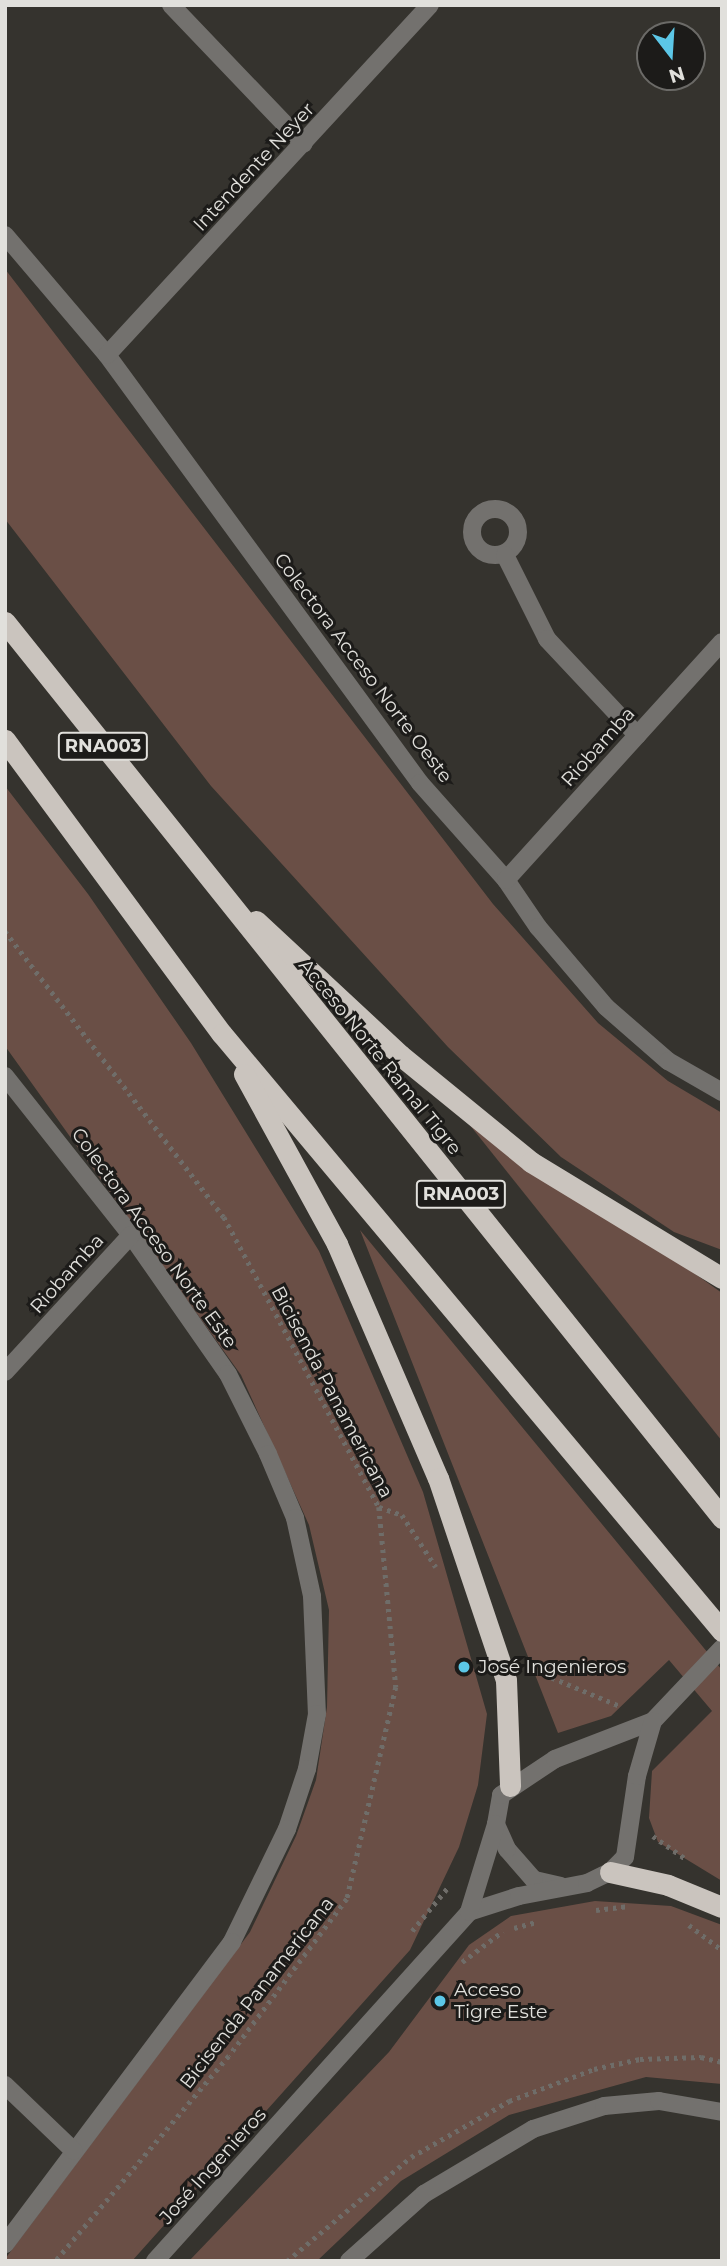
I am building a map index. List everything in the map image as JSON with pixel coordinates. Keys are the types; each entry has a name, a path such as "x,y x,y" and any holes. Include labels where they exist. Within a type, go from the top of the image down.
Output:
{"highway":[{"name":"Acceso Norte Ramal Tigre","path":"5,622 722,1518"},
{"path":"5,740 222,1034 722,1631"},
{"path":"201,870 400,1055 531,1162 722,1278"},
{"path":"222,1034 337,1244 438,1478 506,1680 510,1786"},
{"path":"610,1872 667,1885 722,1907"}],"street":[{"path":"171,5 304,144"},
{"name":"Intendente Neyer","path":"107,355 430,5"},
{"name":"Colectora Acceso Norte Oeste","path":"5,235 107,355 420,783 506,880 606,1007 668,1061 722,1092"},
{"path":"505,555 547,639 637,734"},
{"name":"Riobamba","path":"506,880 722,642"},
{"name":"Colectora Acceso Norte Este","path":"5,1076 131,1235 228,1374 295,1518 312,1596 317,1714 307,1769 287,1829 232,1942 74,2151"},
{"name":"Riobamba","path":"9,1361 131,1235"},
{"path":"510,1786 555,1759 653,1721 722,1648"},
{"path":"469,1912 561,1886 587,1883 610,1872 625,1857 631,1839 637,1776 653,1721"},
{"name":"José Ingenieros","path":"155,2261 469,1912 496,1824 501,1795 510,1786"},
{"path":"496,1824 507,1849 534,1880 561,1886"},
{"path":"5,2085 74,2151 5,2244"},
{"path":"349,2261 424,2194 533,2129 604,2106 659,2101 722,2112"}],"path":[{"name":"Bicisenda Panamericana","path":"5,931 224,1217 379,1507 396,1687 346,1899 229,2056 56,2261"},
{"path":"379,1507 401,1515 440,1577"},
{"path":"536,1671 653,1721"},
{"path":"647,1828 658,1842 690,1862"},
{"path":"412,1931 453,1880"},
{"path":"588,1910 636,1906"},
{"path":"462,1962 500,1932 551,1918"},
{"path":"679,1918 722,1950"}],"shaded area":[{"path":"5,269 493,904 598,1023 668,1081 722,1113 722,1250 674,1232 561,1157 448,1047 211,786 5,519"},
{"path":"5,786 88,894 191,1043 319,1251 423,1492 487,1714 478,1785 459,1847 410,1950 132,2261 5,2259 250,1932 296,1836 316,1780 327,1707 329,1610 309,1525 241,1375 5,1046"},
{"path":"449,1099 722,1293 722,1441"},
{"path":"360,1230 722,1670 722,1881 658,1842 649,1818 652,1771 712,1711 669,1660 611,1716 558,1733"},
{"path":"595,1901 671,1906 722,1925 722,2084 646,2077 509,2115 401,2181 317,2261 189,2261 389,2052 469,1945 511,1916"}],"place":[{"name":"José Ingenieros","path":"464,1667"},
{"name":"Acceso Tigre Este","path":"440,2001"}]}
